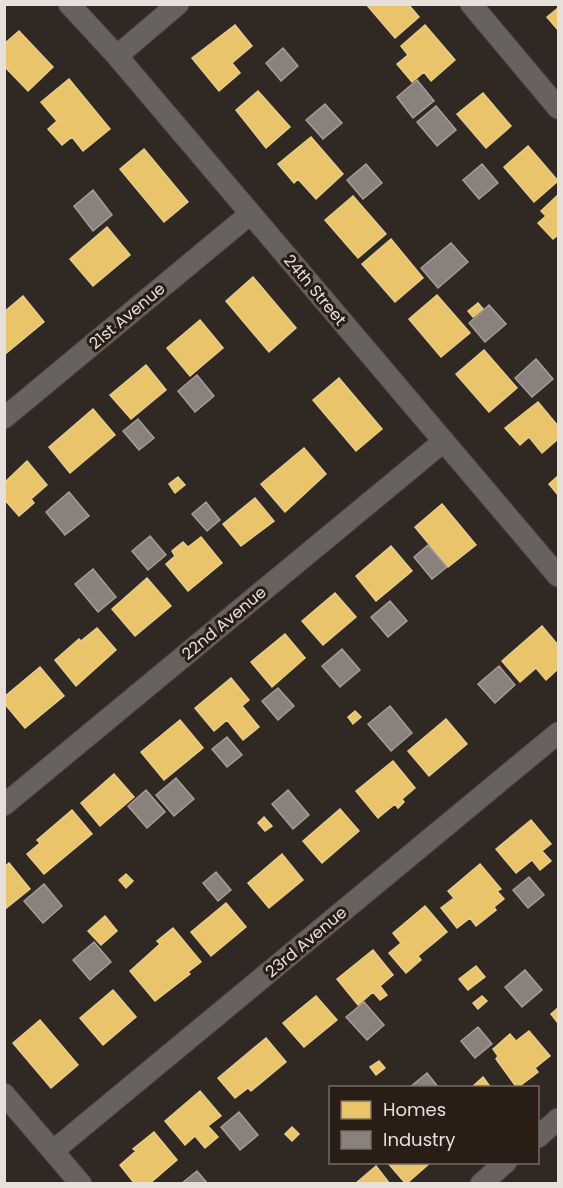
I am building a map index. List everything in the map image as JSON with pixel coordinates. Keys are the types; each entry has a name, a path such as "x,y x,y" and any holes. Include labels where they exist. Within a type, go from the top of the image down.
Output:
{"street":[{"name":"24th Street","path":"69,4 117,56 558,576"},
{"path":"117,56 178,4"},
{"path":"471,4 558,108"},
{"name":"21st Avenue","path":"4,418 250,214"},
{"name":"22nd Avenue","path":"4,805 444,441"},
{"name":"23rd Avenue","path":"53,1151 558,733"},
{"path":"4,1094 81,1184"},
{"path":"539,1135 558,1119"},
{"path":"481,1184 504,1164"}],"building: Homes":[{"path":"366,4 408,4 419,17 395,38"},
{"path":"558,8 558,30 547,17"},
{"path":"235,25 252,46 232,63 240,73 219,91 192,58"},
{"path":"425,25 455,60 431,81 424,72 412,82 397,64 408,55 401,46"},
{"path":"19,31 53,67 28,91 4,66 4,44"},
{"path":"69,79 110,129 83,151 72,137 62,145 48,129 57,121 41,102"},
{"path":"258,91 290,127 266,148 236,110"},
{"path":"483,93 511,126 486,148 457,114"},
{"path":"311,137 343,174 316,199 298,179 294,183 278,164"},
{"path":"528,146 558,181 534,202 504,167"},
{"path":"144,149 188,202 164,222 120,169"},
{"path":"558,195 558,235 553,239 538,223 546,216 541,211"},
{"path":"353,196 386,234 358,258 325,220"},
{"path":"107,227 130,255 93,286 70,259"},
{"path":"391,239 423,278 395,302 362,264"},
{"path":"253,277 296,328 269,352 226,301"},
{"path":"437,295 470,333 441,357 409,319"},
{"path":"23,296 44,322 4,355 4,312"},
{"path":"478,303 483,309 473,317 468,311"},
{"path":"200,320 223,348 190,376 167,348"},
{"path":"484,350 517,388 489,412 456,374"},
{"path":"146,365 166,390 131,419 110,395"},
{"path":"339,378 382,429 356,451 313,400"},
{"path":"538,402 558,426 558,439 542,453 529,437 520,445 505,428"},
{"path":"93,409 115,435 70,473 49,447"},
{"path":"304,448 326,474 285,512 261,484"},
{"path":"27,461 47,485 31,499 34,503 19,516 4,499 4,483"},
{"path":"558,476 558,495 549,484"},
{"path":"178,477 185,485 175,493 169,484"},
{"path":"255,498 274,521 241,546 223,524"},
{"path":"442,504 476,545 448,567 415,527"},
{"path":"201,537 222,563 188,591 166,564 175,556 172,551 183,542 188,547"},
{"path":"391,546 412,571 376,601 356,576"},
{"path":"147,578 171,606 135,636 112,609"},
{"path":"335,593 356,617 323,645 302,621"},
{"path":"542,626 558,645 558,669 546,680 536,668 520,682 502,661"},
{"path":"97,628 116,650 76,686 55,660 79,639 81,641"},
{"path":"285,634 305,658 272,687 251,662"},
{"path":"40,667 64,696 25,728 4,703 4,697"},
{"path":"231,678 249,700 242,706 259,727 243,740 227,720 214,731 195,708"},
{"path":"355,711 361,717 353,724 348,717"},
{"path":"446,719 467,744 429,776 408,751"},
{"path":"180,720 203,748 164,780 141,752"},
{"path":"393,761 415,788 402,799 404,802 398,808 395,804 378,818 356,791"},
{"path":"114,774 134,797 100,826 81,803"},
{"path":"340,809 359,831 322,863 303,841"},
{"path":"72,810 92,834 44,874 27,854 40,843 37,840"},
{"path":"264,817 272,826 265,831 258,823"},
{"path":"531,820 551,844 542,851 551,861 540,870 532,860 516,873 496,849"},
{"path":"282,854 303,880 269,908 248,883"},
{"path":"9,863 30,889 4,910 4,867"},
{"path":"480,864 501,889 497,891 504,899 494,907 496,910 476,926 470,918 457,928 441,908 454,898 448,891"},
{"path":"126,874 133,881 126,888 119,880"},
{"path":"226,903 246,927 211,956 191,932"},
{"path":"425,906 447,932 418,956 421,960 406,973 389,953 401,943 393,933"},
{"path":"105,916 117,931 101,945 88,931"},
{"path":"173,928 201,962 188,972 190,974 155,1001 130,971 160,944 157,941"},
{"path":"373,950 393,975 380,986 387,995 380,1000 373,992 358,1005 337,979"},
{"path":"476,966 485,977 468,990 459,979"},
{"path":"113,990 136,1017 103,1045 80,1018"},
{"path":"316,996 337,1020 304,1047 283,1023"},
{"path":"482,996 487,1001 478,1009 473,1003"},
{"path":"558,1008 558,1023 551,1014"},
{"path":"40,1020 78,1065 51,1088 13,1043"},
{"path":"529,1031 550,1056 535,1068 538,1072 520,1086 516,1086 496,1059 498,1056 493,1049 510,1034 516,1041"},
{"path":"266,1038 286,1062 251,1091 248,1088 235,1098 218,1078"},
{"path":"379,1061 385,1068 376,1075 370,1067"},
{"path":"483,1077 490,1086 473,1086"},
{"path":"200,1091 221,1116 208,1126 218,1137 205,1148 195,1136 185,1145 165,1121"},
{"path":"292,1127 299,1134 292,1141 285,1134"},
{"path":"154,1132 177,1160 149,1184 135,1184 120,1165 136,1151 133,1149"},
{"path":"389,1164 429,1164 406,1184"},
{"path":"376,1166 390,1184 355,1184"}],"building: Industry":[{"path":"283,48 298,66 281,81 266,63"},
{"path":"417,80 434,101 413,118 397,97"},
{"path":"325,104 342,123 323,139 306,120"},
{"path":"436,106 456,130 437,146 417,122"},
{"path":"366,164 382,183 363,199 347,180"},
{"path":"482,164 498,183 479,199 463,180"},
{"path":"93,190 112,215 93,231 74,206"},
{"path":"451,243 468,262 438,288 421,268"},
{"path":"489,305 506,324 485,342 469,323"},
{"path":"536,359 553,379 532,397 515,378"},
{"path":"197,375 214,396 195,412 178,391"},
{"path":"138,419 154,438 139,450 123,431"},
{"path":"69,492 89,516 65,535 46,512"},
{"path":"206,502 220,520 207,531 192,514"},
{"path":"150,536 166,555 148,570 132,551"},
{"path":"428,545 447,567 432,579 414,557"},
{"path":"93,569 116,597 98,612 75,584"},
{"path":"390,601 407,621 388,637 371,617"},
{"path":"342,649 360,670 340,687 322,666"},
{"path":"499,666 515,685 495,703 478,684"},
{"path":"278,688 294,706 278,720 262,701"},
{"path":"390,706 412,733 391,751 368,724"},
{"path":"227,737 242,755 227,767 212,749"},
{"path":"176,778 194,799 174,816 156,795"},
{"path":"146,790 165,812 147,828 128,806"},
{"path":"288,790 309,815 293,829 272,804"},
{"path":"216,872 231,890 218,901 203,883"},
{"path":"529,877 544,895 528,908 513,890"},
{"path":"44,884 62,906 43,923 24,901"},
{"path":"94,942 111,962 90,980 73,960"},
{"path":"525,970 542,990 522,1007 505,987"},
{"path":"364,1002 384,1025 367,1040 346,1017"},
{"path":"478,1027 492,1044 475,1058 461,1041"},
{"path":"427,1073 437,1086 411,1086"},
{"path":"239,1112 258,1135 240,1150 221,1127"},
{"path":"197,1171 208,1184 181,1184"}]}
